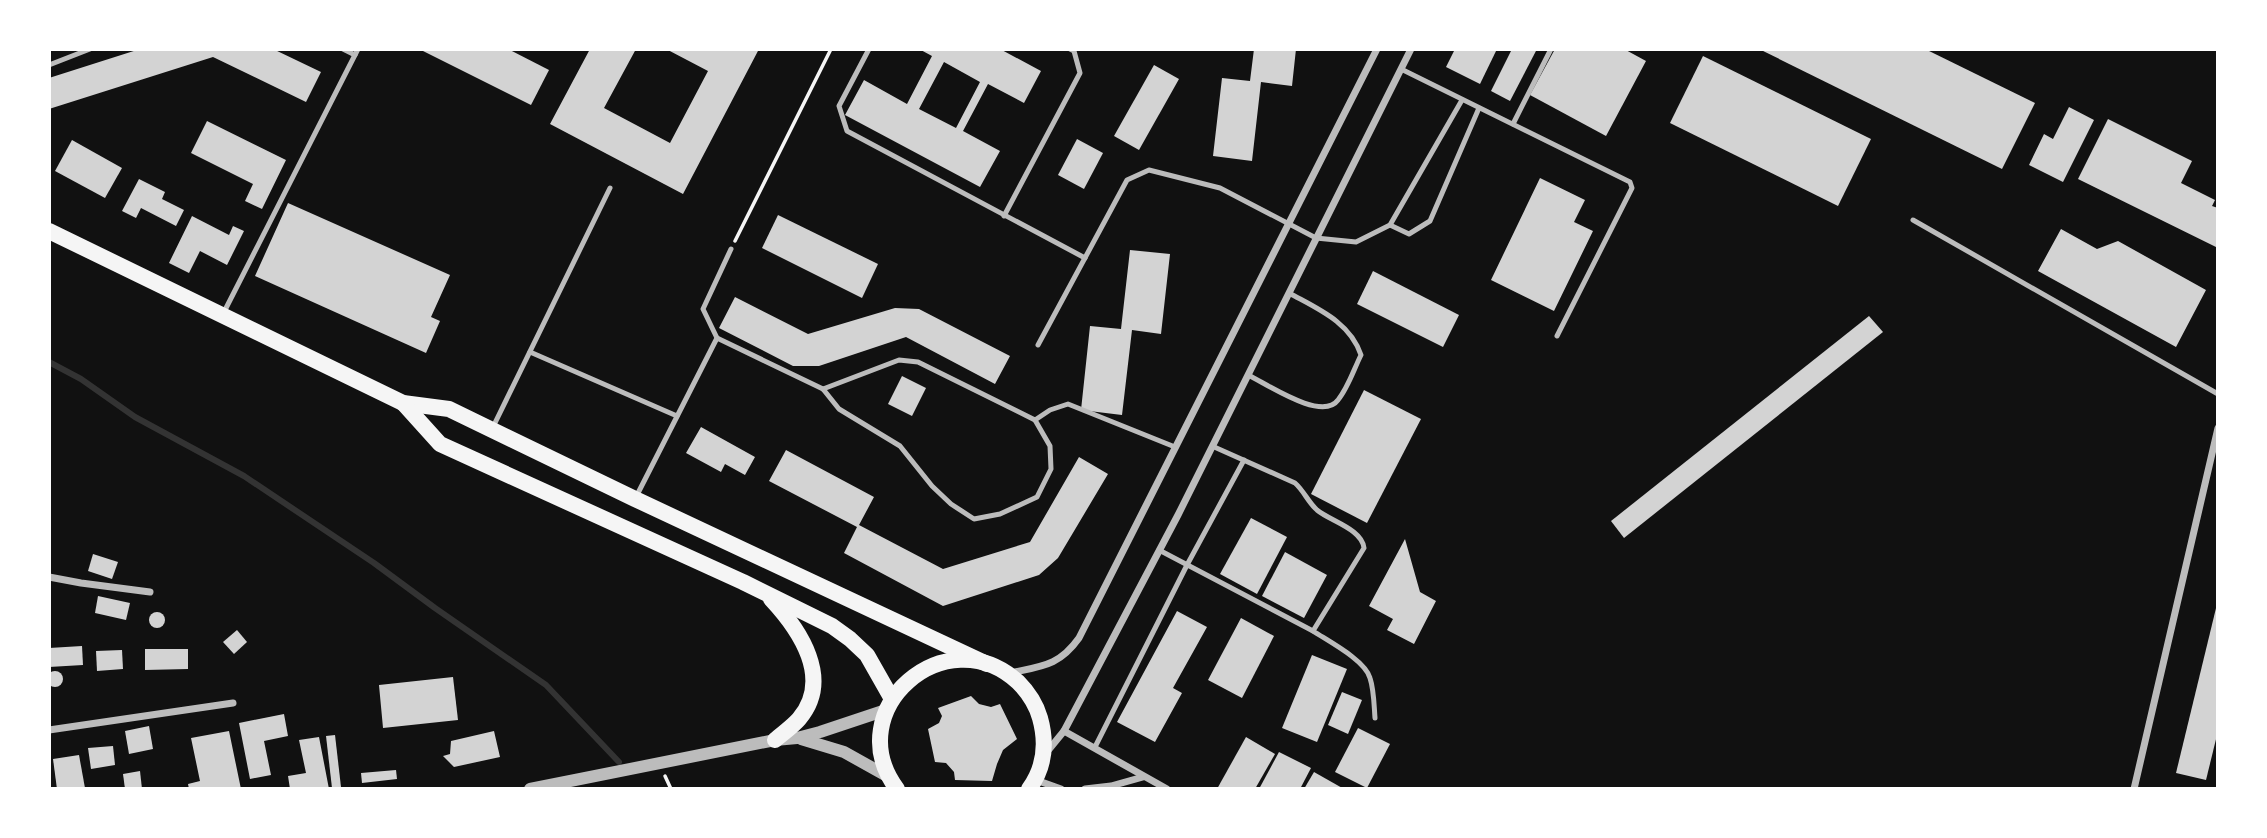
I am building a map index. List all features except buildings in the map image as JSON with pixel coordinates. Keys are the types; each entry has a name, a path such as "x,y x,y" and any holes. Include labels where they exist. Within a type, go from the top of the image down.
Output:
{"highway":[{"path":"49,231 403,404 449,409 1008,673 1026,690 1038,710 1044,733 1044,756 1033,784"},
{"path":"403,404 440,444 832,626 867,655 889,705"},
{"path":"764,593 796,629 806,647 814,678 810,699 800,718 775,740"},
{"path":"892,782 881,754 880,732 889,705 905,682 923,669 944,662 966,660 988,664"}],"street":[{"path":"1008,673 1049,664 1068,653 1074,646 1377,49"},
{"path":"1044,756 1065,731 1159,550 1411,49"},
{"path":"2134,789 2218,428"},
{"path":"49,577 150,592"},
{"path":"49,730 233,703"},
{"path":"530,789 775,740 797,738 889,705"},
{"path":"1065,731 1167,789"},
{"path":"797,738 844,752 892,782"},
{"path":"1085,789 1111,786 1143,776"},
{"path":"1033,784 1061,789"}],"lane":[{"path":"49,65 90,49"},
{"path":"223,314 357,52 343,49"},
{"path":"869,49 839,106 847,131 1085,258"},
{"path":"1004,216 1080,73 1074,51 1070,49"},
{"path":"1513,124 1551,49"},
{"path":"1401,69 1630,182 1632,188 1557,336"},
{"path":"1038,345 1127,180 1149,170 1220,188 1316,238 1356,242 1390,225 1462,100"},
{"path":"1390,225 1409,234 1430,221 1479,108"},
{"path":"491,430 610,188"},
{"path":"1913,220 2218,394"},
{"path":"731,249 703,309 717,338 823,388 839,409 900,446 932,486 951,504 974,519 1000,514 1037,497 1051,469 1050,446 1035,420 918,362 899,360 823,388"},
{"path":"1248,375 1311,407 1326,408 1337,402 1361,355 1356,340 1335,318 1289,293"},
{"path":"635,499 717,338"},
{"path":"530,352 677,416"},
{"path":"1035,420 1050,410 1068,404 1175,447"},
{"path":"1212,446 1295,483 1320,512 1358,535 1363,541 1364,548 1313,631"},
{"path":"1095,747 1187,565 1244,460"},
{"path":"1159,550 1313,631 1359,662 1370,677 1375,718"}],"path":[{"path":"731,249 831,49"}],"waterway":[{"path":"49,362 81,379 135,417 244,476 374,563 546,685 619,762"}]}
